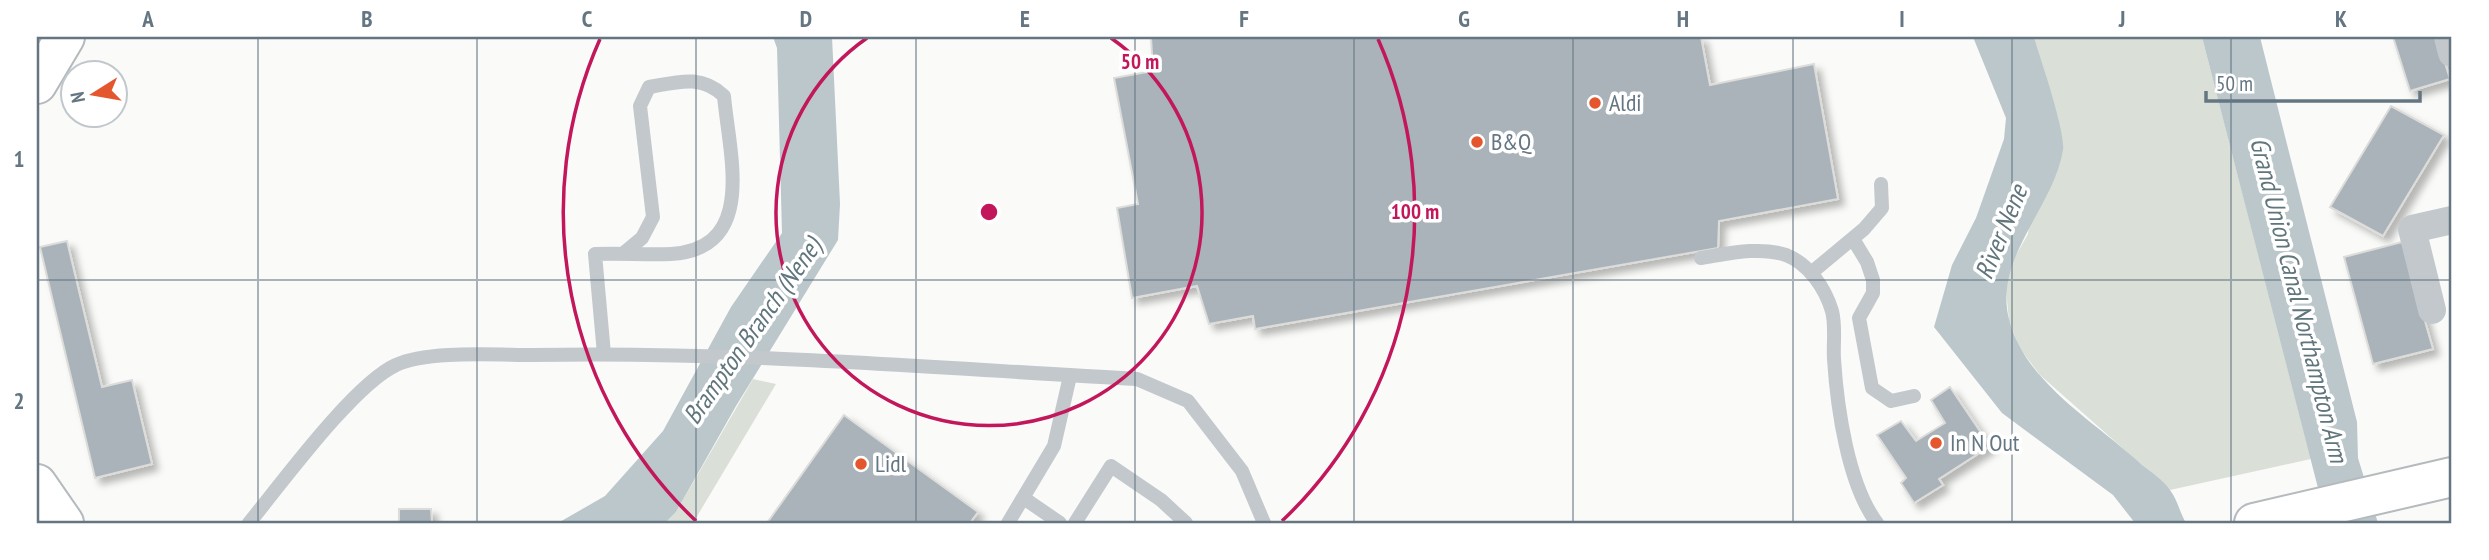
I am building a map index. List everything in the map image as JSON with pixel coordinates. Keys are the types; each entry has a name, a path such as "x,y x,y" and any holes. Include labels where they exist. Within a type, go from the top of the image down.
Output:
{"main road":[{"path":"37,84 65,37"},
{"path":"2254,523 2452,477"},
{"path":"37,484 64,523"}],"street":[{"path":"2448,37 2452,53"},
{"path":"2432,310 2412,229 2452,220"}],"lane":[{"path":"604,354 595,254 673,254 700,248 721,233 733,206 724,96 712,84 684,81 649,87 639,106 653,217 642,238 624,253"},
{"path":"1811,273 1853,239 1882,208 1881,184"},
{"path":"1853,239 1867,262 1873,280 1873,293 1859,318 1872,388 1891,401 1914,396"},
{"path":"1701,258 1747,251 1786,255 1811,273 1825,292 1833,314 1834,361 1852,467 1867,510 1877,523"},
{"path":"249,523 318,438 377,376 397,364 460,356 604,354 682,355 1137,379 1188,401 1242,471 1264,523"},
{"path":"1008,523 1025,499 1054,446 1070,376"},
{"path":"1075,523 1111,466 1160,500 1186,523"},
{"path":"1025,499 1060,523"}],"shaded area":[{"path":"2034,37 2202,37 2311,459 2170,490 2040,375 2019,347 2009,321 2006,289 2011,264 2028,234 2046,76"},
{"path":"753,379 776,384 693,523 665,523 676,512"}],"water":[{"name":"Brampton Branch (Nene)","path":"773,37 832,37 840,204 838,240 736,406 676,512 665,523 558,523 605,496 663,431 731,307 782,233 777,48"},
{"name":"River Nene","path":"1973,37 2034,37 2063,141 2057,172 2016,256 2009,277 2006,300 2010,323 2019,345 2032,365 2066,402 2164,483 2186,523 2135,523 2113,495 2002,413 1934,327 1952,265 1976,218 2004,139 2006,118"},
{"name":"Grand Union Canal Northampton Arm","path":"2202,37 2260,37 2357,422 2358,458 2378,523 2327,523"}],"building":[{"name":"B&Q","path":"1151,37 1701,37 1710,85 1814,64 1838,199 1719,221 1718,248 1255,329 1253,316 1209,324 1197,286 1132,298 1117,208 1138,204 1114,78 1153,71"},
{"path":"2393,37 2437,37 2450,79 2410,91"},
{"path":"2391,106 2444,135 2383,236 2330,207"},
{"path":"67,241 102,387 132,380 152,464 95,478 40,247"},
{"path":"2402,242 2433,349 2373,364 2344,257"},
{"name":"In N Out","path":"1950,387 1990,446 1939,479 1943,485 1914,503 1901,483 1906,478 1877,435 1901,421 1916,441 1945,423 1931,400"},
{"name":"Lidl","path":"844,415 978,512 970,523 767,523"},
{"path":"399,509 431,509 432,523 399,523"}],"place":[{"name":"Aldi","path":"1595,103"},
{"name":"B&Q","path":"1477,142"},
{"name":"In N Out","path":"1936,443"},
{"name":"Lidl","path":"861,464"}]}
